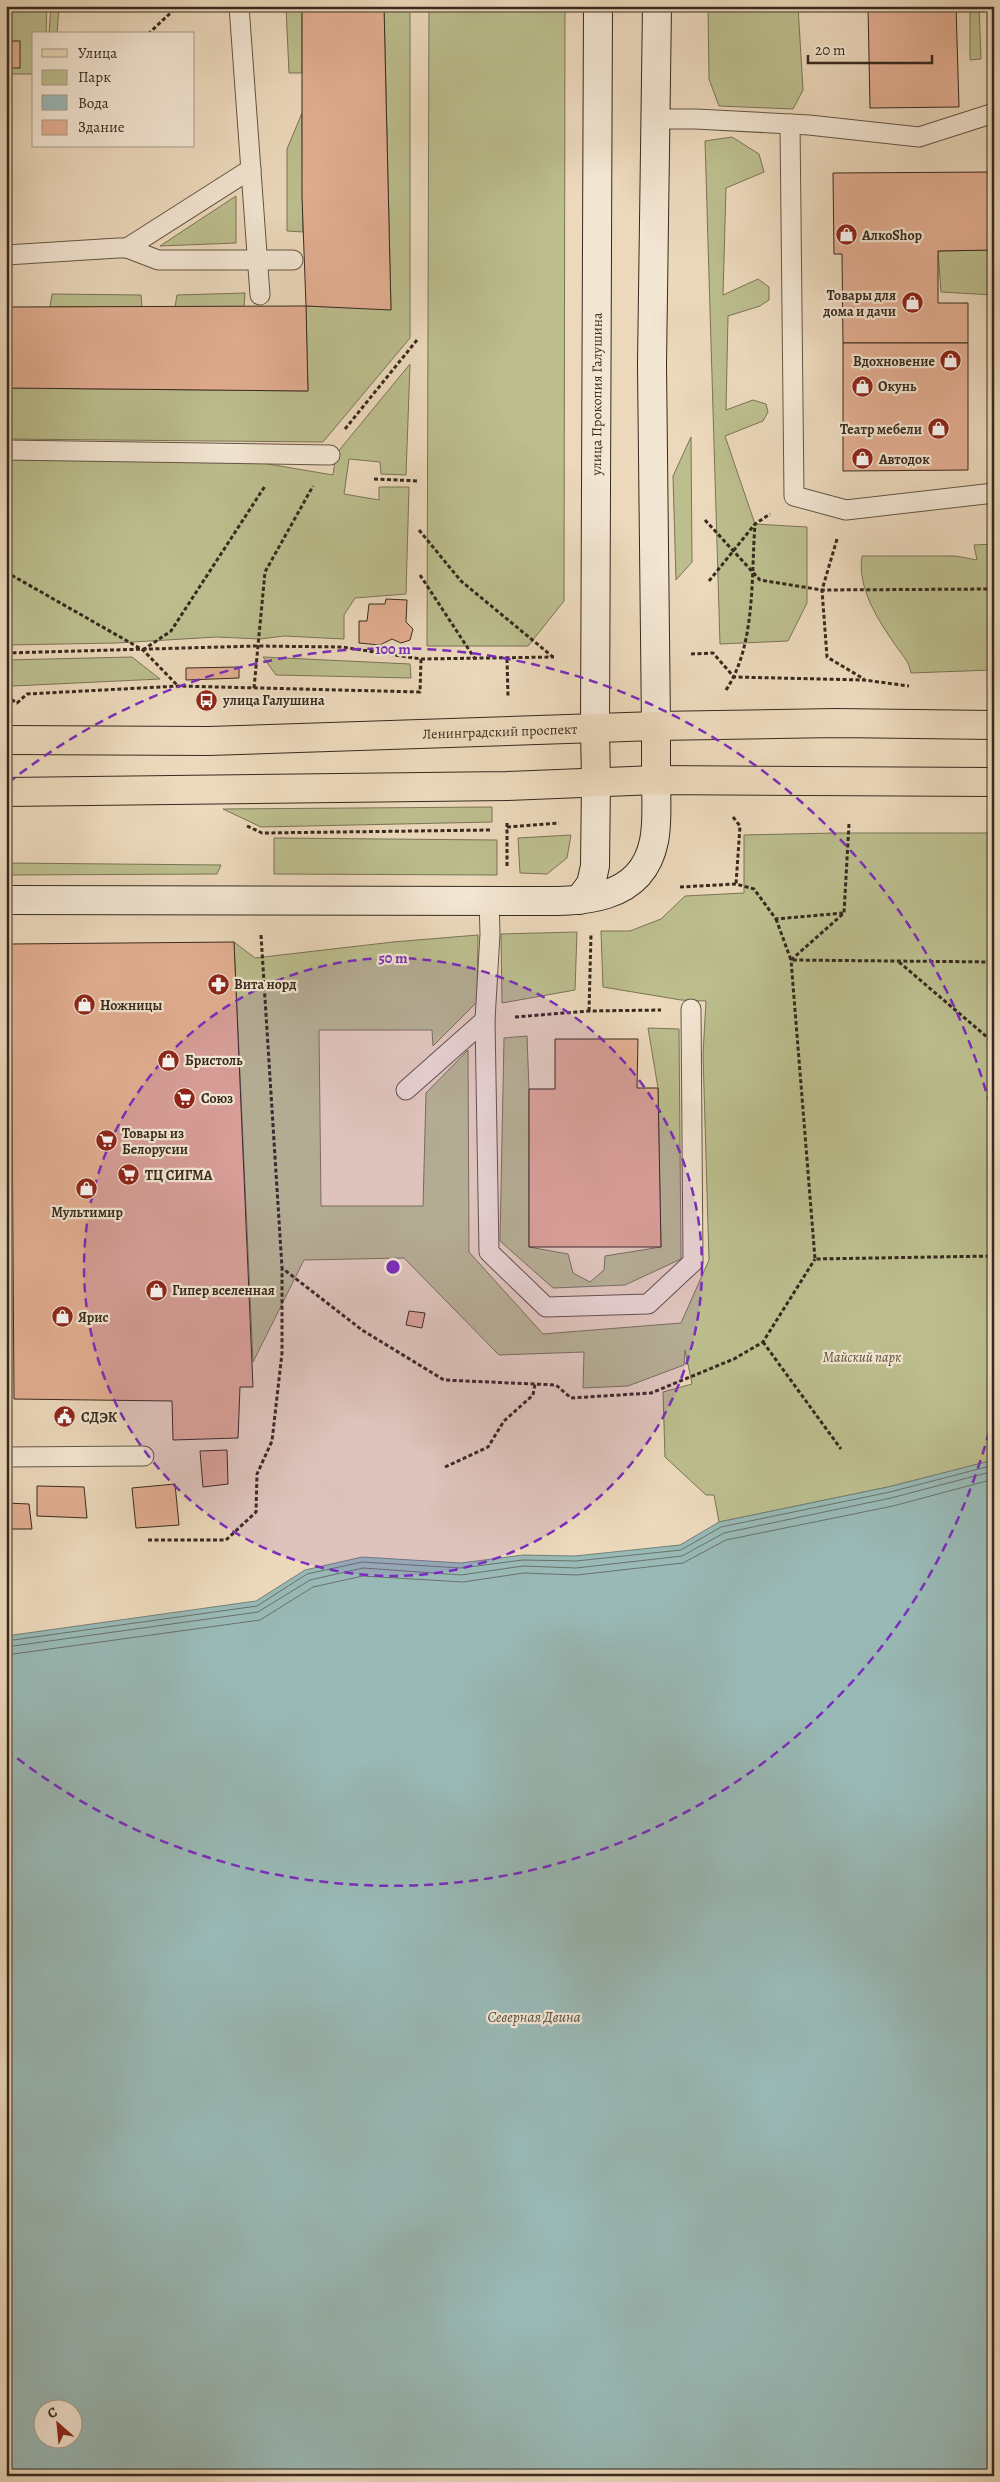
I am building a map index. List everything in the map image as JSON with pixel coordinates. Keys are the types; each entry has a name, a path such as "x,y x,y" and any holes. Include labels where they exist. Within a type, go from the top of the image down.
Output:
{"main road":[{"name":"улица Прокопия Галушина","path":"596,782 598,6"},
{"path":"6,900 579,900 602,897 621,890 635,878 646,861 654,843 656,780 652,365 657,6"},
{"name":"Ленинградский проспект","path":"6,740 208,741 656,726 836,723 994,724"},
{"path":"6,792 507,786 656,780 994,782"},
{"path":"579,900 591,884 595,866 596,782"}],"lane":[{"path":"239,6 260,295"},
{"path":"656,119 790,124 919,137 994,113"},
{"path":"790,124 794,496 846,510 994,493"},
{"path":"127,248 251,169"},
{"path":"6,255 127,248 158,260 293,260"},
{"path":"6,450 330,455"},
{"path":"489,901 490,934 485,1020 489,1252 546,1307 648,1304 693,1262 691,1009"},
{"path":"406,1090 485,1020"},
{"path":"6,1458 144,1456"}],"path":[{"path":"150,32 178,6"},
{"path":"254,688 256,646 265,572 330,455 336,439 417,340"},
{"path":"143,650 171,631 286,454"},
{"path":"374,479 419,481"},
{"path":"687,654 713,653 734,677 864,680 826,657 822,590 846,510"},
{"path":"705,520 760,580 822,590 994,589"},
{"path":"709,581 755,524 746,643 734,677 725,690"},
{"path":"6,653 256,646 342,647 421,659 554,657 461,581 419,530"},
{"path":"6,572 143,650 179,686"},
{"path":"420,575 475,659"},
{"path":"6,696 17,703 27,694 179,686 420,692 421,659"},
{"path":"507,659 508,704"},
{"path":"507,874 507,827 562,823"},
{"path":"791,960 844,912 848,824"},
{"path":"736,884 740,826"},
{"path":"282,1268 362,1330 444,1380 556,1385 571,1398 651,1394 734,1359 763,1342 815,1259 791,960 776,919 754,889 736,884 680,886"},
{"path":"776,919 844,912"},
{"path":"589,1011 591,931"},
{"path":"148,1540 226,1540 256,1512 257,1474 272,1441 282,1352 282,1268 261,932"},
{"path":"791,960 994,962"},
{"path":"899,961 994,1043"},
{"path":"485,1020 589,1011 691,1009"},
{"path":"815,1259 994,1256"},
{"path":"763,1342 841,1450"},
{"path":"445,1466 488,1447 504,1421 534,1395 535,1384"}],"green space":[{"path":"6,6 47,6 46,32 32,32 32,74 6,74"},
{"path":"51,6 59,6 57,32 49,32"},
{"path":"384,6 410,6 410,338 323,442 6,439 6,388 308,391 306,306 391,309"},
{"path":"429,6 565,6 564,601 528,646 427,646"},
{"path":"708,6 798,6 803,90 793,109 719,106 709,79"},
{"path":"970,6 979,6 981,59 970,60"},
{"path":"286,7 302,7 302,73 289,73"},
{"path":"302,113 303,232 287,231 287,149"},
{"path":"732,137 759,154 764,172 726,188 723,295 758,279 769,287 769,300 760,306 728,316 726,410 753,400 766,404 768,412 763,421 725,436 755,524 807,527 807,603 788,641 720,644 705,141"},
{"path":"236,196 236,243 160,246"},
{"path":"994,250 994,295 941,292 938,251"},
{"path":"245,293 244,307 175,307 177,295"},
{"path":"52,294 141,295 142,308 50,307"},
{"path":"410,364 406,475 381,474 380,462 349,459 344,494 379,500 379,487 409,487 406,594 355,598 344,615 344,639 284,636 260,639 217,637 116,643 6,645 6,459 250,461 333,475 336,454"},
{"path":"691,437 692,562 676,580 673,476"},
{"path":"994,544 994,668 992,670 911,673 907,662 882,625 870,603 863,580 862,556 955,556 977,560 974,545"},
{"path":"132,657 160,679 13,686 6,682 6,660"},
{"path":"263,657 410,664 411,678 276,675"},
{"path":"492,807 492,822 261,827 223,809"},
{"name":"Майский парк","path":"994,833 994,1460 888,1487 719,1522 714,1495 706,1495 665,1457 663,1392 692,1384 685,1350 684,1365 628,1386 583,1388 584,1352 499,1355 404,1258 304,1260 253,1362 234,942 255,958 393,942 478,935 477,1002 433,1046 432,1030 319,1030 321,1206 423,1206 426,1093 468,1050 469,1252 543,1334 681,1323 709,1260 703,1054 706,1001 681,1000 603,987 601,931 630,931 661,919 685,896 744,893 744,835"},
{"path":"571,835 567,858 547,874 520,873 518,838"},
{"path":"274,838 497,840 497,875 274,874"},
{"path":"6,863 221,865 217,874 6,875"},
{"path":"577,932 575,990 502,1003 501,934"},
{"path":"648,1028 679,1029 681,1259 625,1285 553,1288 500,1241 504,1038 527,1036 529,1247 568,1254 573,1273 590,1282 604,1270 605,1256 661,1247 658,1088"}],"water":[{"name":"Северная Двина","path":"994,1460 994,2476 6,2476 6,1636 256,1601 305,1570 362,1557 461,1563 523,1555 575,1556 680,1545 719,1522 888,1487"}],"building":[{"path":"302,6 384,6 391,310 306,306 302,197"},
{"path":"868,6 956,6 959,107 870,108"},
{"path":"6,41 20,41 20,68 6,68"},
{"path":"994,172 994,250 938,251 938,303 968,303 968,343 843,343 842,254 834,254 833,173"},
{"path":"306,306 308,391 6,388 6,307"},
{"path":"843,343 968,343 968,470 843,471"},
{"path":"386,599 407,600 406,622 413,629 410,640 401,643 392,639 380,645 359,643 359,621 367,621 369,604 385,604"},
{"path":"239,667 239,678 186,680 186,668"},
{"name":"ТЦ СИГМА","path":"234,942 253,1387 240,1387 238,1438 173,1440 172,1401 14,1399 11,944"},
{"path":"555,1039 638,1039 637,1088 658,1088 661,1247 529,1247 529,1089 555,1089"},
{"path":"409,1311 425,1313 422,1328 406,1325"},
{"path":"227,1450 228,1484 203,1487 200,1451"},
{"path":"175,1484 179,1525 136,1528 132,1488"},
{"path":"37,1486 84,1487 87,1518 37,1516"},
{"path":"6,1503 29,1504 32,1529 6,1529"}],"place":[{"name":"АлкоShop","path":"846,235"},
{"name":"Товары для дома и дачи","path":"912,303"},
{"name":"Вдохновение","path":"951,361"},
{"name":"Окунь","path":"862,386"},
{"name":"Театр мебели","path":"938,429"},
{"name":"Автодок","path":"863,459"},
{"name":"улица Галушина","path":"207,700"},
{"name":"Вита норд","path":"218,984"},
{"name":"Ножницы","path":"84,1005"},
{"name":"Бристоль","path":"169,1060"},
{"name":"Союз","path":"185,1098"},
{"name":"Товары из Белорусии","path":"106,1141"},
{"name":"ТЦ СИГМА","path":"129,1175"},
{"name":"Мультимир","path":"87,1189"},
{"name":"Гипер вселенная","path":"156,1290"},
{"name":"Ярис","path":"62,1317"},
{"name":"СДЭК","path":"65,1417"}]}
